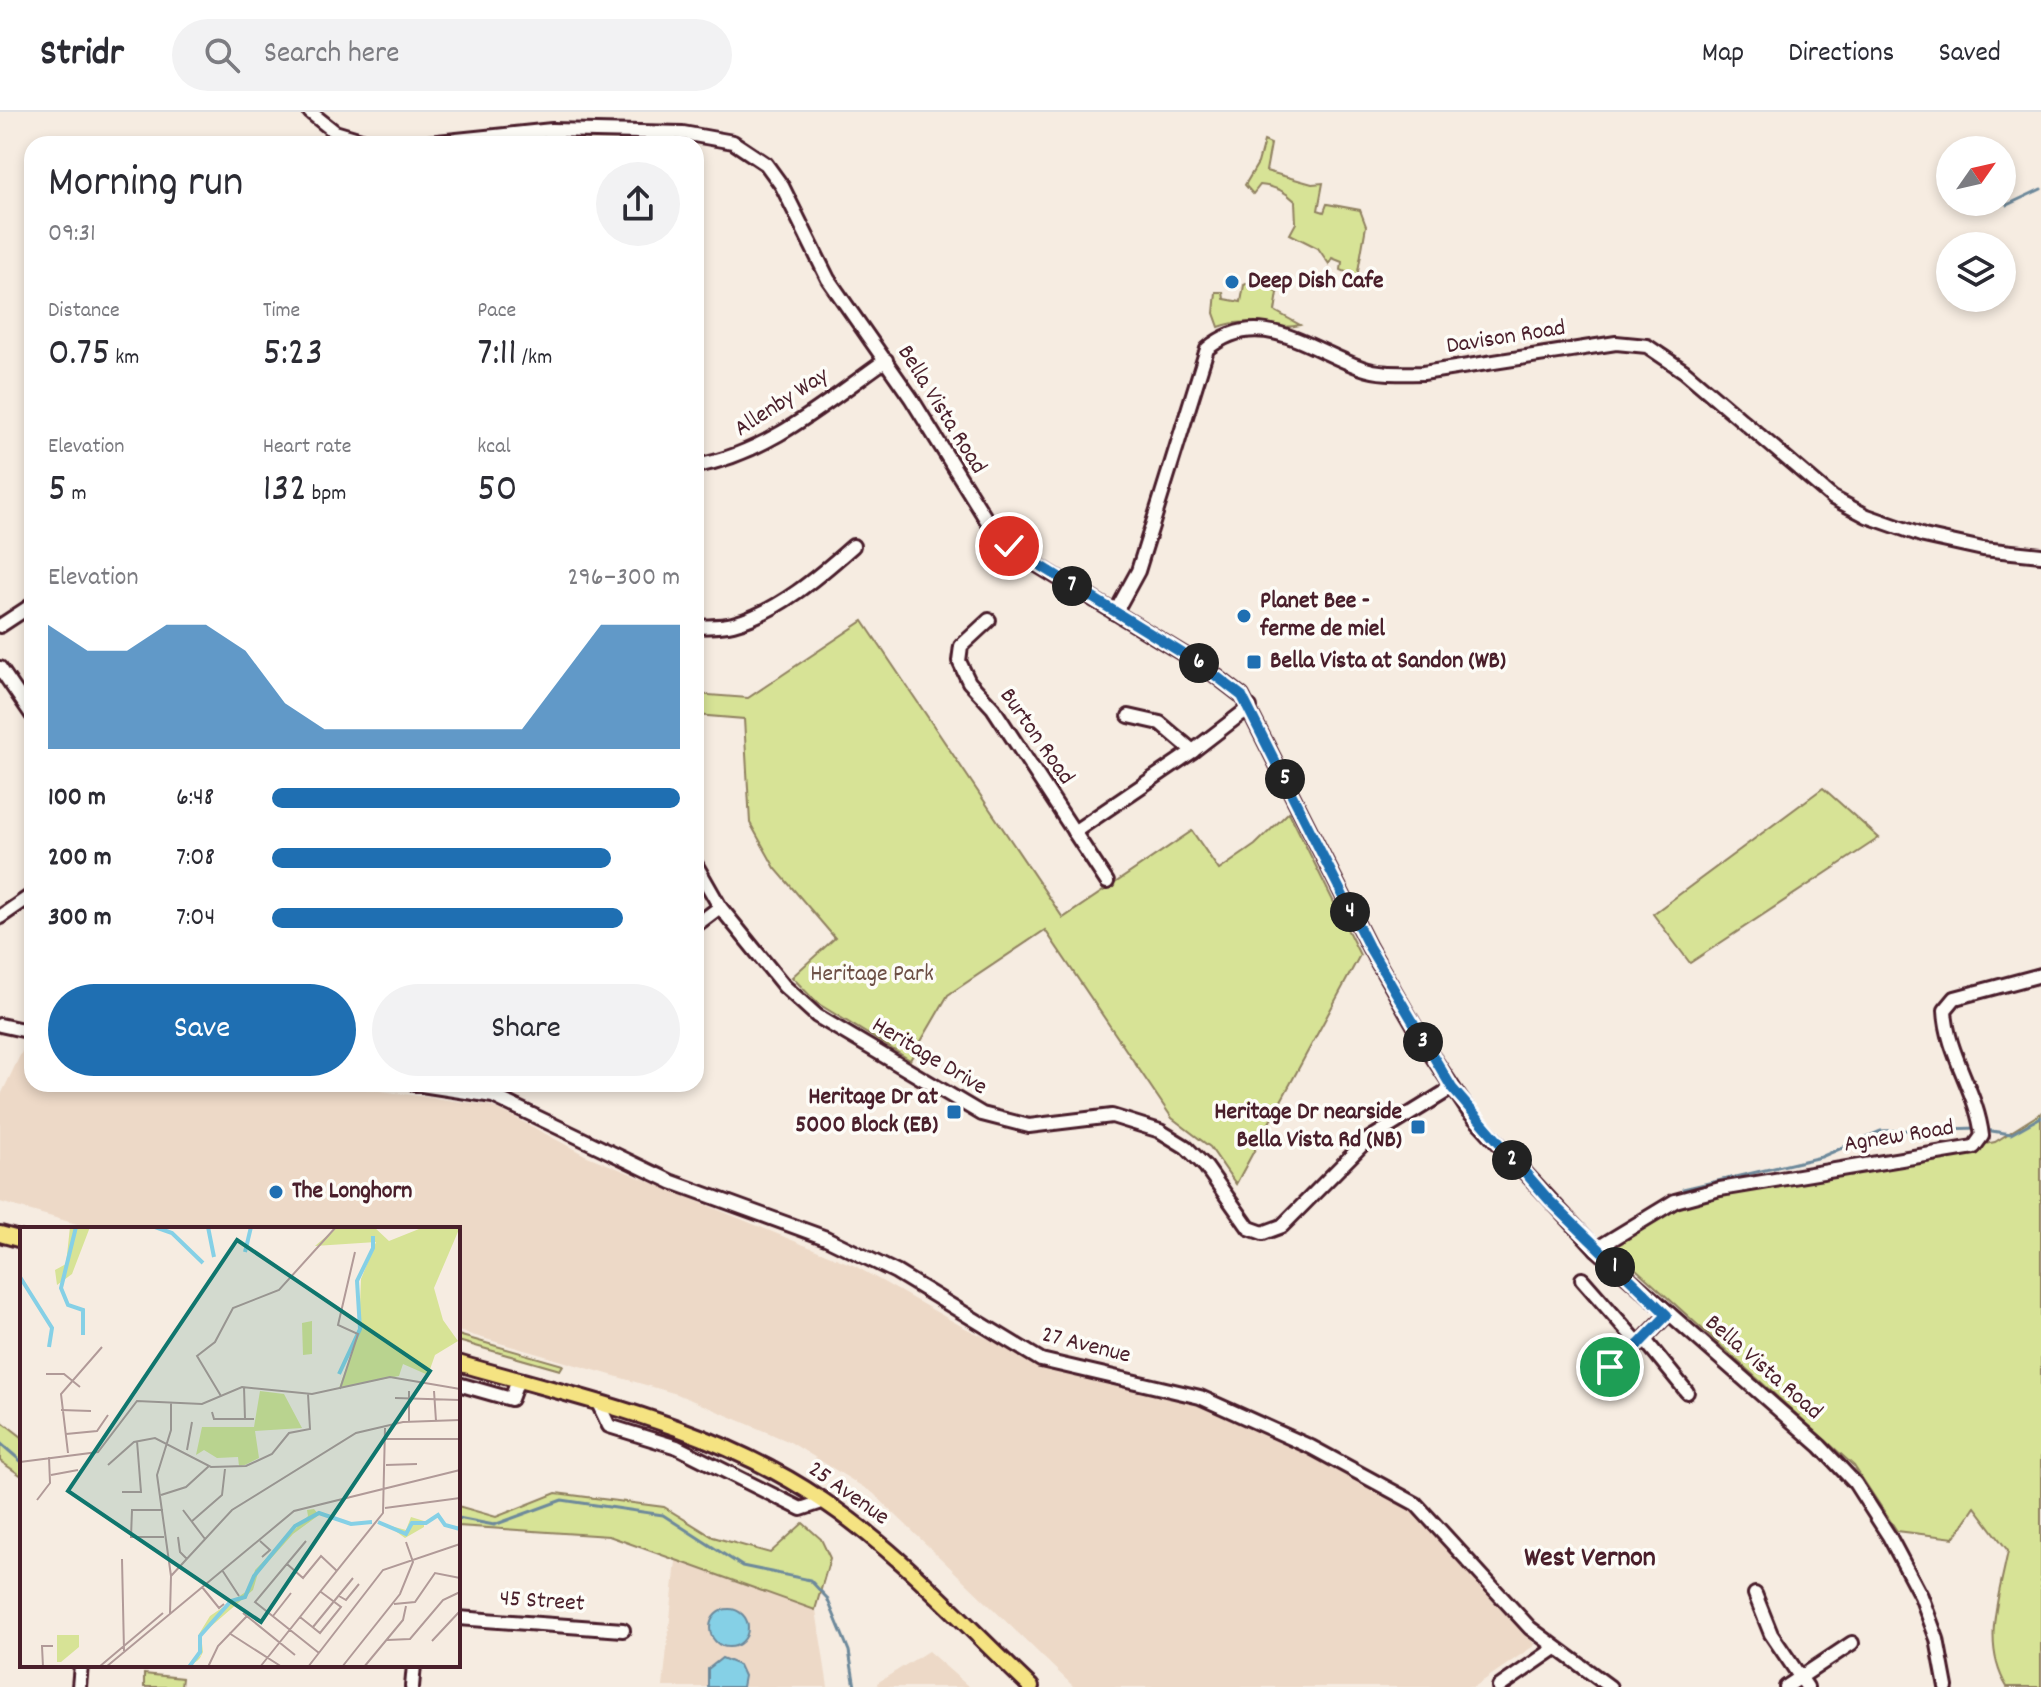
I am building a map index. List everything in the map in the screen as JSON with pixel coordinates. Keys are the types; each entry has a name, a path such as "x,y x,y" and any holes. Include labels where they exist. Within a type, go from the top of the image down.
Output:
{"main road":[{"path":"0,1234 20,1239"},
{"name":"25 Avenue","path":"460,1364 598,1403 717,1442 766,1466 822,1500 888,1550 1031,1687"}],"street":[{"path":"310,112 335,132 348,136"},
{"name":"Bella Vista Road","path":"506,136 583,129 700,136"},
{"name":"Bella Vista Road","path":"704,137 733,142 756,155 775,175 828,279 886,360 994,532 1032,562 1228,682 1250,707 1369,947 1452,1088 1488,1133 1596,1249 1667,1315 1820,1446 1855,1483 1889,1536 1921,1596 1937,1639 1946,1687"},
{"name":"Davison Road","path":"1115,613 1138,571 1207,349 1224,335 1246,328 1271,330 1365,369 1392,373 1423,373 1616,343 1647,346 1684,371 1833,498 1867,516 1924,536 1983,549 2041,555"},
{"name":"Allenby Way","path":"704,465 731,460 764,445 886,360"},
{"path":"704,626 732,624 765,611 822,574 853,546"},
{"path":"0,626 24,610"},
{"name":"Burton Road","path":"989,620 961,646 959,661 969,682 993,708 1107,882"},
{"path":"0,668 24,703"},
{"path":"1074,832 1193,751 1250,707"},
{"path":"1129,716 1160,723 1193,751"},
{"name":"Heritage Drive","path":"704,879 720,907 784,986 817,1016 982,1114 1029,1126 1112,1116 1160,1131 1196,1156 1244,1223 1255,1231 1269,1232 1282,1226 1366,1141 1452,1088"},
{"path":"0,917 24,900"},
{"path":"704,919 720,907"},
{"name":"Agnew Road","path":"1596,1249 1675,1201 1720,1189 1974,1147 1982,1136 1979,1108 1946,1033 1945,1010 1955,998 2041,975"},
{"path":"0,1025 24,1030"},
{"name":"27 Avenue","path":"467,1092 493,1096 672,1182 826,1238 896,1272 1041,1360 1200,1397 1298,1441 1416,1504 1435,1520 1530,1628 1554,1649 1610,1687"},
{"path":"1582,1279 1687,1392"},
{"path":"1610,1367 1642,1342 1667,1315"},
{"path":"460,1385 511,1399 518,1380"},
{"name":"25 Avenue","path":"598,1403 609,1426 677,1447 801,1509 819,1503"},
{"path":"1755,1594 1771,1634 1804,1682"},
{"name":"45 Street","path":"460,1618 623,1630"},
{"path":"1786,1687 1804,1682 1852,1643"},
{"path":"1499,1687 1554,1649"},
{"path":"79,1687 81,1667"},
{"path":"412,1687 414,1667"}],"shaded area":[{"path":"24,1047 24,1092 389,1092 487,1105 585,1155 855,1266 963,1327 1048,1367 1168,1391 1245,1417 1414,1508 1458,1553 1535,1645 1474,1687 1074,1687 873,1493 790,1442 677,1394 460,1332 460,1227 87,1227 0,1202 0,1097"},
{"path":"676,1561 816,1610 828,1687 663,1687"},
{"path":"928,1651 969,1687 878,1687 877,1683"}],"green space":[{"path":"1264,141 1271,144 1266,171 1312,184 1323,183 1318,210 1324,212 1327,204 1360,210 1366,226 1357,277 1341,270 1342,262 1332,258 1329,264 1318,248 1290,234 1296,223 1295,201 1291,197 1260,185 1253,194 1245,185 1258,163"},
{"path":"1255,280 1278,293 1275,311 1300,325 1281,327 1242,323 1219,327 1214,313 1216,292 1223,292 1224,299 1241,302 1244,285"},
{"name":"Heritage Park","path":"863,621 1063,918 1192,831 1219,870 1255,845 1289,812 1360,955 1236,1184 1210,1147 1172,1118 1045,930 948,995 910,1060 817,1003 792,977 835,938 775,868 750,823 744,719 704,716 704,695 748,698"},
{"path":"1823,788 1879,838 1690,963 1653,914"},
{"path":"2041,1113 2041,1687 2007,1687 1995,1654 1994,1620 2008,1551 1975,1507 1954,1538 1897,1531 1854,1466 1606,1242 1676,1204 1995,1142"},
{"path":"460,1336 563,1365 560,1370 460,1342"},
{"path":"0,1420 20,1435 20,1475 0,1461"},
{"path":"556,1493 664,1507 713,1537 770,1553 803,1523 821,1539 830,1558 815,1610 609,1536 460,1526 460,1507 496,1517"},
{"path":"144,1674 182,1678 181,1687 144,1687"}],"water":[{"path":"729,1609 743,1614 748,1628 743,1642 729,1647 715,1642 710,1628 715,1614"},
{"path":"722,1658 739,1665 744,1676 742,1687 708,1687 708,1669"}],"waterway":[{"path":"2016,201 2041,189"},
{"path":"1985,1130 2011,1134 2041,1117"},
{"path":"1683,1189 1821,1157 1881,1131 1978,1128"},
{"path":"0,1443 20,1460"},
{"path":"460,1518 494,1525 562,1500 663,1515 742,1566 810,1580 827,1598 849,1651 855,1687"}],"place":[{"name":"Deep Dish Cafe","path":"1232,282"},
{"name":"Planet Bee - ferme de miel","path":"1244,616"},
{"name":"Bella Vista at Sandon (WB)","path":"1254,662"},
{"name":"Heritage Dr at 5000 Block (EB)","path":"954,1112"},
{"name":"Heritage Dr nearside Bella Vista Rd (NB)","path":"1418,1127"},
{"name":"The Longhorn","path":"276,1192"}],"district":[{"name":"West Vernon","path":"1590,1560"}],"route":[{"path":"1009,546 1228,682 1242,696 1369,947 1452,1088 1469,1112 1549,1200 1667,1315 1639,1344 1610,1367"}]}
